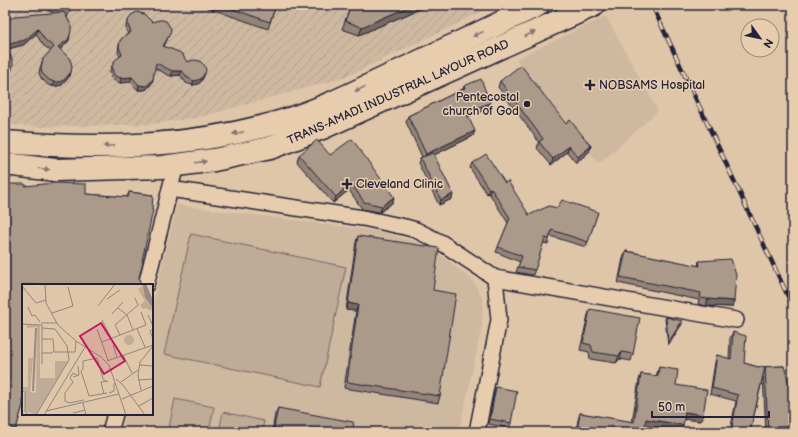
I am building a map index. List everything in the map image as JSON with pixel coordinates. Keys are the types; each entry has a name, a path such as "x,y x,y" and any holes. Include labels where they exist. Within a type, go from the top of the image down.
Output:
{"main road":[{"name":"TRANS-AMADI INDUSTRIAL LAYOUR ROAD","path":"5,142 45,146 84,147 150,145 204,139 246,132 287,120 329,104 538,5"},
{"name":"TRANS-AMADI INDUSTRIAL LAYOUR ROAD","path":"5,164 55,170 148,168 214,160 270,148 322,128 594,5"}],"street":[{"path":"146,284 176,165"},
{"path":"170,189 363,218 405,227 416,230 442,243 495,278 736,320"},
{"path":"477,432 499,320 495,278"},
{"path":"110,432 114,415"}],"shaded area":[{"path":"5,5 496,5 346,77 200,117 151,124 40,127 5,124"},
{"name":"NOBSAMS Hospital","path":"606,16 658,111 599,164 516,59"},
{"path":"177,205 379,231 414,241 444,257 473,281 483,299 482,327 459,432 121,432 125,415 153,415 153,302"},
{"path":"191,234 346,267 320,387 164,354"},
{"path":"175,399 214,407 209,432 168,432"},
{"path":"223,412 264,421 262,432 219,432"}],"building":[{"path":"53,5 72,5 70,11"},
{"path":"221,5 276,5 270,22"},
{"path":"351,5 413,5 362,27 345,21"},
{"path":"64,12 71,25 71,31 68,40 58,47 69,58 72,67 71,72 64,80 54,82 49,80 42,73 41,68 43,59 54,47 45,40 38,29 25,40 9,44 6,29 11,18 15,16"},
{"path":"137,12 144,14 152,22 159,20 166,21 171,30 163,46 182,54 187,62 194,60 200,61 205,66 206,70 201,79 194,81 188,78 182,71 173,71 156,63 153,79 146,86 139,85 132,77 121,78 115,76 112,66 115,60 122,55 119,47 120,41 131,32 128,21 131,15"},
{"path":"5,46 13,64 12,69 5,76"},
{"path":"521,65 566,124 570,120 591,146 578,157 569,146 553,159 539,142 543,139 500,81"},
{"path":"481,79 490,103 466,112 475,131 426,154 408,116 465,88 464,86"},
{"path":"352,139 394,197 382,206 364,202 351,183 336,197 299,155 317,140 330,155"},
{"path":"433,153 453,194 441,200 420,158"},
{"path":"486,154 505,183 508,181 529,215 549,206 557,208 562,200 598,212 588,242 552,230 549,239 545,238 535,270 518,267 522,256 498,247 510,218 491,188 489,189 472,163"},
{"path":"54,183 86,184 86,194 128,197 129,192 153,195 153,210 139,278 141,284 22,284 22,408 16,429 5,425 5,184 25,184 25,186"},
{"path":"358,236 439,248 433,290 456,294 440,396 347,382 358,305 348,303"},
{"path":"626,251 700,266 699,261 731,259 736,275 734,301 700,298 701,293 620,277"},
{"path":"590,309 640,318 633,354 622,352 619,356 593,352 591,345 583,343"},
{"path":"666,317 682,321 668,343"},
{"path":"733,332 746,336 744,363 758,367 784,366 793,399 793,432 768,432 765,367 750,432 731,432 738,395 712,388 717,355 731,359"},
{"path":"659,367 678,370 676,385 707,390 703,415 685,412 683,425 646,419 644,432 577,431 580,413 634,422 641,374 658,376"},
{"path":"496,387 517,391 511,423 490,419"},
{"path":"278,408 353,422 355,432 273,432"}],"railway":[{"path":"652,5 793,307"}],"place":[{"name":"NOBSAMS Hospital","path":"590,85"},
{"name":"Pentecostal church of God","path":"527,104"},
{"name":"Cleveland Clinic","path":"347,184"}]}
